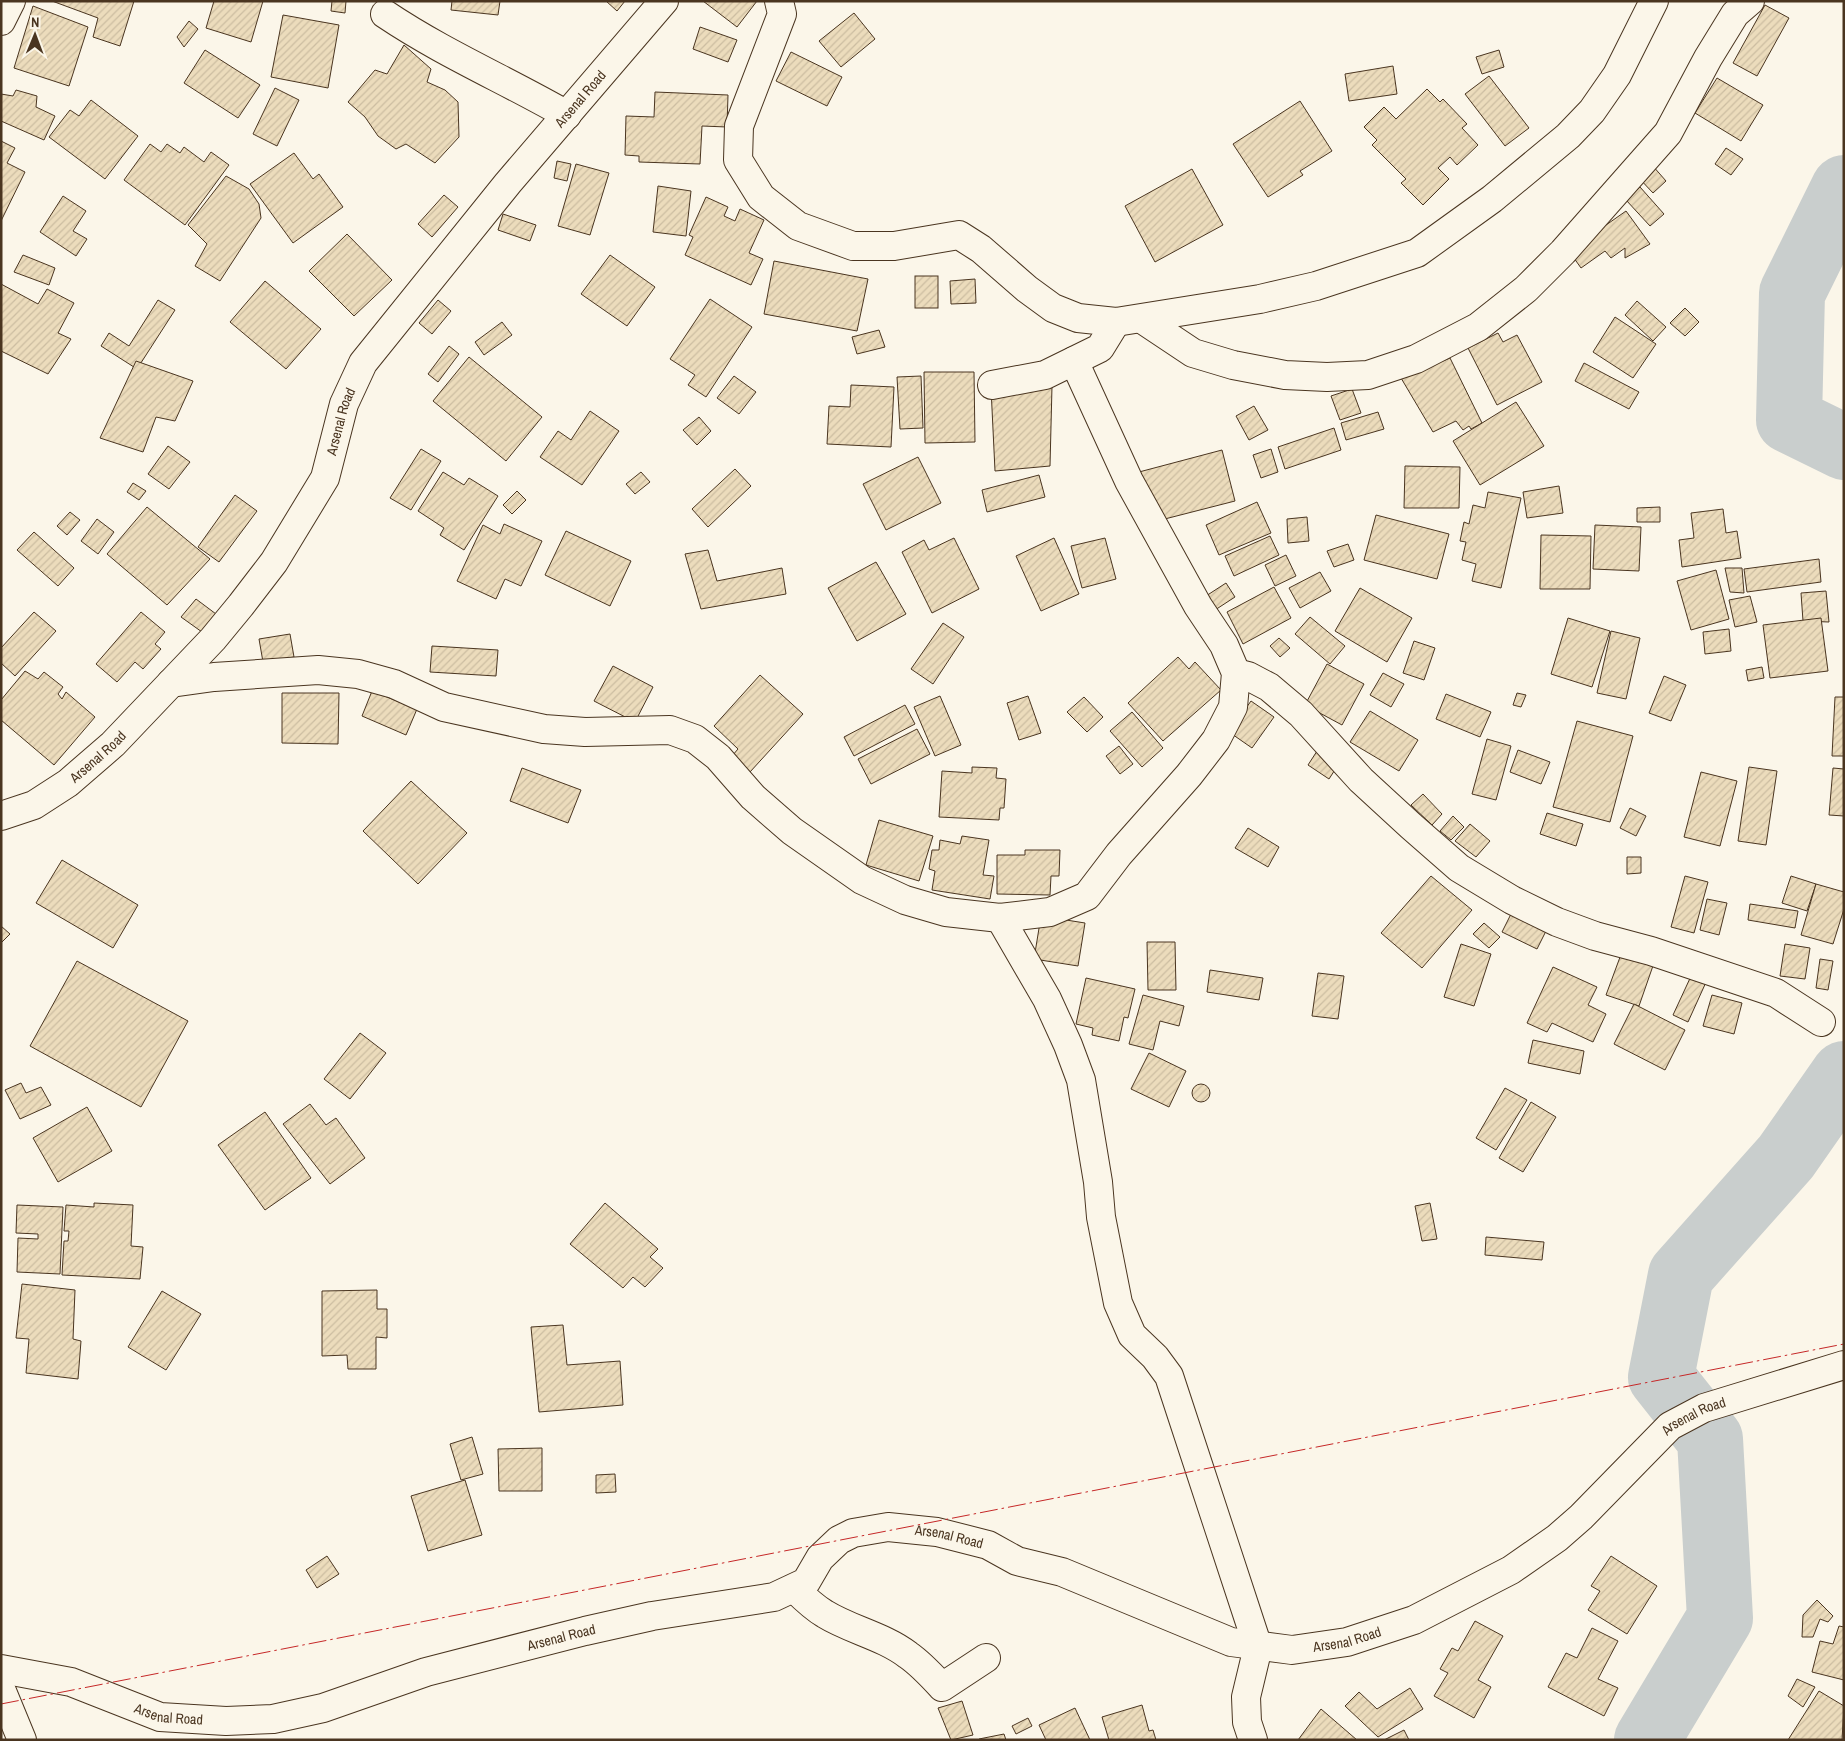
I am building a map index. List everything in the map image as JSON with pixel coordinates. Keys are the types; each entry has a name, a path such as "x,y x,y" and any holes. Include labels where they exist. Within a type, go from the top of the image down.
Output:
{"street":[{"path":"1,21 11,1"},
{"name":"Arsenal Road","path":"1,816 34,805 68,783 112,744 171,683 241,605 274,562 325,478 344,404 363,363 441,265 664,1"},
{"path":"779,1 782,14 739,126 738,160 761,197 798,226 853,246 894,246 959,235 981,249 1027,289 1053,308 1078,318 1129,321 1260,299 1316,286 1418,253 1492,198 1568,136 1592,111 1617,75 1654,1"},
{"path":"1129,321 1193,353 1233,365 1276,373 1327,377 1368,375 1416,359 1478,327 1526,289 1563,252 1668,133 1708,58 1735,14 1750,1"},
{"path":"385,14 414,34 460,60 524,91 567,115"},
{"path":"992,385 1045,375 1100,348 1129,321"},
{"path":"171,683 214,677 318,670 358,674 394,684 444,707 544,729 585,732 670,730 694,739 710,751 753,796 792,831 862,880 905,900 946,912 1000,918 1050,912 1087,896 1119,854 1189,775 1216,740 1233,707 1236,673 1224,645 1198,606 1129,480 1074,361"},
{"path":"1236,673 1248,676 1269,687 1301,714 1361,780 1411,826 1459,868 1512,900 1557,922 1595,936 1651,951 1776,993 1821,1022"},
{"path":"1000,918 1047,999 1072,1053 1081,1080 1091,1130 1101,1217 1118,1303 1132,1335 1155,1357 1169,1376 1258,1647 1246,1697 1247,1722 1253,1740"},
{"name":"Arsenal Road","path":"1,1669 71,1682 160,1717 226,1721 272,1719 323,1708 426,1672 585,1630 661,1614 752,1601 795,1589 806,1582 820,1558 839,1540 871,1529 888,1526 936,1532 988,1545 1017,1560 1062,1572 1231,1642 1292,1650 1347,1642 1414,1620 1511,1570 1558,1538 1603,1496 1670,1426 1704,1408 1844,1365"},
{"path":"795,1589 826,1615 908,1654 923,1666 942,1687 986,1658"},
{"path":"1,1689 22,1740"}],"building":[{"path":"52,1 134,1 120,46 93,37 98,18"},
{"path":"214,1 263,1 251,42 206,28"},
{"path":"332,1 346,1 345,13 331,11"},
{"path":"452,1 500,1 498,15 451,10"},
{"path":"606,1 625,1 617,11"},
{"path":"703,1 757,1 737,27"},
{"path":"1765,5 1789,18 1757,76 1733,63"},
{"path":"33,6 88,27 69,86 14,68"},
{"path":"854,13 875,39 841,67 819,41"},
{"path":"283,15 339,25 328,88 271,77"},
{"path":"189,21 198,29 184,47 177,37"},
{"path":"700,27 737,40 728,62 693,49"},
{"path":"404,45 431,69 427,82 445,90 458,102 459,137 435,163 406,144 396,149 378,136 365,117 348,102 375,70 387,74"},
{"path":"205,50 260,85 238,118 184,83"},
{"path":"1499,50 1504,67 1482,74 1476,57"},
{"path":"791,52 842,77 827,106 776,81"},
{"path":"1393,66 1397,94 1349,101 1345,74"},
{"path":"1489,76 1529,128 1505,146 1465,94"},
{"path":"1717,78 1763,105 1741,141 1695,113"},
{"path":"275,88 299,100 277,146 253,134"},
{"path":"1427,89 1440,102 1443,99 1467,124 1462,128 1478,145 1457,165 1450,157 1438,168 1449,179 1423,205 1401,183 1406,179 1372,145 1377,140 1364,127 1384,107 1396,119"},
{"path":"16,90 37,96 36,107 55,116 44,140 1,121 1,94 13,96"},
{"path":"655,92 728,95 727,127 702,126 700,164 639,162 639,156 625,155 626,116 654,117"},
{"path":"91,100 138,136 105,179 49,137 70,110 79,116"},
{"path":"1300,101 1332,151 1300,171 1303,175 1268,197 1233,144"},
{"path":"1,141 15,148 7,163 25,172 1,221"},
{"path":"150,144 161,152 167,144 180,153 184,147 204,162 211,152 229,165 185,225 124,180"},
{"path":"1726,148 1743,159 1731,175 1715,164"},
{"path":"294,153 313,179 319,174 343,207 293,243 250,184"},
{"path":"557,161 571,164 567,181 554,178"},
{"path":"576,164 609,173 590,235 558,226"},
{"path":"1652,165 1666,181 1653,193 1638,177"},
{"path":"1192,169 1223,225 1155,262 1125,206"},
{"path":"226,176 249,189 259,204 261,218 220,281 195,266 207,244 188,225"},
{"path":"658,186 691,191 686,236 653,232"},
{"path":"1640,187 1664,214 1650,226 1626,200"},
{"path":"444,195 458,207 432,237 418,224"},
{"path":"63,196 86,211 73,231 87,239 76,256 40,232"},
{"path":"706,197 728,207 724,216 735,221 740,209 764,220 749,253 763,259 751,285 685,255 693,237 689,235"},
{"path":"1626,211 1650,244 1625,258 1625,248 1611,258 1605,251 1581,268 1569,251"},
{"path":"503,214 536,225 530,241 498,230"},
{"path":"347,234 392,280 354,316 309,271"},
{"path":"23,255 55,268 49,285 14,272"},
{"path":"610,255 655,287 627,326 581,294"},
{"path":"774,261 868,279 857,331 764,314"},
{"path":"915,276 938,276 938,308 915,308"},
{"path":"975,279 976,303 951,304 950,281"},
{"path":"265,281 321,329 286,369 230,322"},
{"path":"1,284 38,304 47,289 74,303 58,333 71,339 48,374 1,351"},
{"path":"710,299 752,327 706,397 688,385 695,375 670,359"},
{"path":"158,300 175,310 137,369 101,346 109,333 129,346"},
{"path":"438,300 451,311 432,334 419,323"},
{"path":"1637,301 1666,327 1653,341 1625,315"},
{"path":"1685,308 1699,322 1685,336 1670,323"},
{"path":"1615,317 1656,344 1633,378 1593,352"},
{"path":"502,322 512,335 484,355 475,342"},
{"path":"879,330 885,347 857,354 852,337"},
{"path":"1498,333 1503,342 1517,335 1542,382 1497,405 1468,348"},
{"path":"449,346 459,354 438,382 428,374"},
{"path":"469,357 542,417 506,461 433,401"},
{"path":"1450,358 1482,423 1471,429 1469,426 1463,430 1456,421 1433,432 1401,378"},
{"path":"136,361 193,381 175,421 156,417 143,452 100,438"},
{"path":"1584,363 1639,392 1629,409 1575,381"},
{"path":"924,372 974,372 975,442 925,443"},
{"path":"734,376 756,392 739,414 717,398"},
{"path":"921,376 923,428 900,429 897,377"},
{"path":"851,385 894,387 891,447 827,444 829,406 850,407"},
{"path":"1052,386 1050,466 995,471 991,388"},
{"path":"1352,389 1361,413 1340,420 1331,396"},
{"path":"1516,402 1544,446 1480,485 1453,441"},
{"path":"1254,406 1268,430 1249,440 1236,416"},
{"path":"590,411 619,431 582,485 540,457 558,431 571,440"},
{"path":"1378,412 1384,429 1346,440 1341,423"},
{"path":"699,417 711,431 697,445 683,430"},
{"path":"1334,428 1341,450 1285,469 1278,447"},
{"path":"168,446 190,462 169,489 148,474"},
{"path":"421,449 441,461 411,510 390,498"},
{"path":"1271,449 1278,472 1261,478 1253,455"},
{"path":"1222,450 1235,501 1153,522 1139,472"},
{"path":"918,457 941,503 886,530 863,484"},
{"path":"1405,466 1460,467 1459,508 1404,508"},
{"path":"735,469 751,486 708,527 692,509"},
{"path":"443,472 464,485 469,478 498,496 464,550 440,535 444,528 418,511"},
{"path":"641,472 650,482 635,494 626,484"},
{"path":"1039,475 1045,497 987,512 982,490"},
{"path":"133,483 146,491 139,500 127,492"},
{"path":"1559,486 1563,513 1527,518 1523,492"},
{"path":"517,491 526,500 512,514 503,505"},
{"path":"1488,492 1521,498 1501,588 1472,581 1476,564 1462,560 1466,542 1460,541 1464,522 1469,524 1473,505 1485,508"},
{"path":"235,495 257,511 219,562 198,547"},
{"path":"1257,502 1271,533 1219,555 1206,525"},
{"path":"147,507 210,559 167,605 107,554"},
{"path":"1660,507 1660,522 1637,522 1637,508"},
{"path":"1723,509 1726,533 1737,531 1741,558 1682,567 1679,540 1694,538 1691,513"},
{"path":"70,512 80,520 67,535 57,526"},
{"path":"1376,515 1449,534 1437,579 1364,560"},
{"path":"1307,517 1309,541 1288,543 1287,519"},
{"path":"97,519 114,532 98,554 81,541"},
{"path":"504,524 542,541 521,586 505,579 496,599 457,581 483,525 500,534"},
{"path":"1595,525 1641,527 1639,571 1593,569"},
{"path":"566,531 631,561 610,606 545,575"},
{"path":"34,532 74,568 58,586 17,550"},
{"path":"1541,535 1591,536 1590,589 1540,589"},
{"path":"1270,536 1279,555 1234,576 1225,556"},
{"path":"954,538 979,589 932,613 902,552 924,540 929,550"},
{"path":"1054,538 1079,594 1041,611 1016,556"},
{"path":"1105,538 1116,579 1082,588 1071,546"},
{"path":"1348,544 1354,560 1334,567 1327,551"},
{"path":"708,550 717,581 782,568 786,594 701,609 685,554"},
{"path":"1286,555 1296,576 1275,586 1265,565"},
{"path":"1819,559 1821,582 1747,592 1744,569"},
{"path":"876,562 906,614 857,641 828,588"},
{"path":"1725,568 1742,568 1744,593 1730,592"},
{"path":"1716,570 1729,619 1691,630 1677,581"},
{"path":"1320,572 1331,591 1300,608 1289,588"},
{"path":"1226,583 1235,597 1215,610 1206,596"},
{"path":"1274,587 1291,618 1243,644 1227,612"},
{"path":"1360,588 1412,618 1387,662 1335,631"},
{"path":"1826,591 1829,622 1803,621 1801,593"},
{"path":"1750,596 1757,622 1735,627 1729,600"},
{"path":"196,599 216,614 202,632 181,617"},
{"path":"34,612 56,631 15,676 1,663 1,648"},
{"path":"141,612 165,632 155,644 161,649 143,669 135,662 117,682 96,664"},
{"path":"1310,617 1345,646 1330,664 1295,634"},
{"path":"1568,618 1610,631 1592,687 1551,674"},
{"path":"1821,618 1828,671 1770,678 1763,625"},
{"path":"943,623 964,637 933,684 911,669"},
{"path":"1729,629 1731,651 1705,654 1703,632"},
{"path":"1611,631 1640,638 1626,699 1597,693"},
{"path":"290,634 294,657 263,662 259,639"},
{"path":"1279,638 1290,648 1280,657 1270,646"},
{"path":"1414,641 1435,648 1424,680 1403,673"},
{"path":"432,646 498,650 496,676 430,672"},
{"path":"1178,657 1189,669 1195,662 1221,690 1163,741 1128,703"},
{"path":"1327,664 1364,684 1342,725 1305,705"},
{"path":"613,666 653,687 635,722 594,701"},
{"path":"1762,667 1764,678 1748,681 1746,670"},
{"path":"25,671 38,679 44,672 63,687 58,694 62,699 66,692 95,717 54,765 1,720 1,700"},
{"path":"1383,673 1404,684 1391,707 1370,695"},
{"path":"760,675 803,714 750,772 732,756 738,749 714,726"},
{"path":"1664,676 1686,685 1671,721 1649,713"},
{"path":"372,691 417,709 406,735 362,716"},
{"path":"282,693 339,693 338,744 282,743"},
{"path":"1517,693 1526,695 1521,707 1513,705"},
{"path":"1446,694 1491,712 1480,737 1436,719"},
{"path":"940,696 961,745 935,756 914,707"},
{"path":"1028,696 1041,733 1019,740 1007,703"},
{"path":"1084,697 1103,717 1087,732 1067,712"},
{"path":"1835,697 1844,697 1844,756 1832,756"},
{"path":"1251,701 1274,717 1252,748 1229,732"},
{"path":"905,705 915,724 854,756 844,737"},
{"path":"1370,711 1418,740 1399,771 1350,742"},
{"path":"1132,712 1163,748 1142,767 1110,731"},
{"path":"1577,721 1633,736 1610,822 1553,807"},
{"path":"917,729 930,754 871,784 858,759"},
{"path":"1487,739 1511,746 1496,800 1472,794"},
{"path":"1119,746 1133,764 1120,774 1106,756"},
{"path":"1319,748 1340,762 1329,779 1308,765"},
{"path":"1518,750 1550,762 1541,784 1510,772"},
{"path":"972,767 997,768 996,778 1006,779 1004,808 1000,808 999,820 939,817 942,771 972,773"},
{"path":"1749,767 1777,771 1766,845 1738,841"},
{"path":"522,768 581,790 568,823 510,801"},
{"path":"1833,768 1844,769 1844,816 1829,815"},
{"path":"1701,772 1737,781 1720,846 1684,837"},
{"path":"411,781 467,833 418,884 363,831"},
{"path":"1423,794 1442,814 1432,825 1411,805"},
{"path":"1630,808 1646,816 1636,836 1620,828"},
{"path":"1547,813 1583,824 1576,846 1540,834"},
{"path":"1453,816 1464,827 1451,840 1440,831"},
{"path":"879,820 933,836 919,881 866,865"},
{"path":"1470,824 1490,841 1476,857 1455,841"},
{"path":"1248,828 1279,847 1268,867 1235,848"},
{"path":"962,836 989,840 983,875 994,876 990,899 932,890 935,871 929,869 932,850 939,850 940,840 960,844"},
{"path":"1025,850 1060,850 1059,876 1051,876 1050,895 997,894 997,855 1025,855"},
{"path":"1627,857 1641,857 1641,873 1627,874"},
{"path":"62,860 138,905 113,948 36,903"},
{"path":"1431,876 1472,910 1422,968 1381,933"},
{"path":"1685,876 1708,882 1694,933 1671,927"},
{"path":"1791,876 1816,884 1807,911 1782,903"},
{"path":"1816,884 1844,892 1844,909 1833,944 1801,935"},
{"path":"1707,899 1727,903 1719,935 1700,930"},
{"path":"1750,904 1798,911 1795,928 1748,920"},
{"path":"1514,908 1549,925 1537,949 1502,932"},
{"path":"1041,916 1085,923 1078,966 1034,959"},
{"path":"1484,923 1500,937 1489,948 1473,934"},
{"path":"1,926 10,934 1,943"},
{"path":"1147,942 1175,942 1176,990 1148,990"},
{"path":"1461,944 1491,954 1474,1006 1444,997"},
{"path":"1785,944 1810,948 1805,979 1780,976"},
{"path":"1623,949 1655,960 1639,1006 1606,995"},
{"path":"1820,959 1833,961 1828,990 1816,988"},
{"path":"77,961 188,1021 141,1107 30,1046"},
{"path":"1553,967 1597,987 1588,1005 1606,1014 1593,1042 1552,1023 1547,1032 1527,1023"},
{"path":"1210,970 1263,978 1259,1000 1207,992"},
{"path":"1318,973 1344,976 1338,1019 1312,1016"},
{"path":"1692,974 1707,980 1688,1022 1673,1015"},
{"path":"1086,978 1135,989 1128,1018 1124,1017 1119,1041 1092,1035 1093,1028 1076,1024"},
{"path":"1143,995 1184,1006 1179,1026 1160,1021 1153,1050 1129,1044"},
{"path":"1712,995 1742,1003 1734,1034 1703,1026"},
{"path":"1634,1004 1685,1030 1665,1070 1614,1044"},
{"path":"360,1033 386,1053 350,1099 324,1079"},
{"path":"1533,1040 1584,1051 1580,1074 1528,1063"},
{"path":"1149,1053 1186,1071 1169,1107 1131,1089"},
{"path":"21,1083 26,1093 41,1087 51,1105 20,1119 5,1090"},
{"path":"1201,1084 1207,1087 1210,1093 1207,1099 1201,1102 1195,1099 1192,1093 1195,1087"},
{"path":"1505,1088 1527,1100 1496,1150 1476,1138"},
{"path":"1531,1102 1556,1117 1523,1172 1499,1158"},
{"path":"310,1104 326,1125 336,1118 365,1158 330,1184 283,1124"},
{"path":"87,1107 112,1151 58,1182 33,1138"},
{"path":"265,1112 311,1178 265,1210 218,1145"},
{"path":"94,1203 133,1205 131,1246 143,1247 140,1279 62,1275 64,1241 68,1241 69,1231 64,1231 66,1205 94,1207"},
{"path":"605,1203 658,1249 650,1257 663,1268 645,1287 633,1277 623,1288 570,1244"},
{"path":"1430,1203 1437,1239 1422,1241 1415,1206"},
{"path":"17,1205 63,1207 60,1274 17,1272 18,1238 38,1239 38,1234 16,1233"},
{"path":"1486,1237 1544,1242 1542,1260 1485,1255"},
{"path":"22,1284 75,1290 73,1339 81,1341 78,1379 26,1373 29,1339 16,1338"},
{"path":"377,1290 377,1309 387,1309 387,1338 376,1337 376,1369 348,1369 347,1355 322,1356 322,1291"},
{"path":"162,1291 201,1314 166,1370 128,1347"},
{"path":"563,1325 567,1365 620,1361 623,1405 539,1412 531,1327"},
{"path":"472,1437 483,1474 461,1480 450,1444"},
{"path":"542,1448 542,1491 499,1491 498,1449"},
{"path":"615,1474 616,1492 596,1493 596,1475"},
{"path":"465,1480 482,1535 428,1551 411,1496"},
{"path":"327,1556 339,1574 317,1588 306,1570"},
{"path":"1611,1556 1657,1586 1627,1634 1588,1610 1600,1591 1591,1586"},
{"path":"1817,1600 1833,1616 1828,1622 1820,1619 1813,1637 1802,1637 1803,1615"},
{"path":"1475,1621 1503,1636 1478,1680 1491,1687 1474,1718 1434,1696 1448,1673 1440,1669 1452,1648 1458,1651"},
{"path":"1839,1626 1844,1627 1844,1680 1812,1672 1820,1641 1833,1644"},
{"path":"1592,1628 1618,1641 1598,1679 1618,1688 1604,1716 1548,1687 1566,1653 1577,1658"},
{"path":"1797,1679 1815,1687 1803,1707 1788,1696"},
{"path":"1410,1688 1423,1709 1378,1737 1345,1706 1359,1692 1377,1709"},
{"path":"1819,1691 1844,1706 1842,1740 1788,1740"},
{"path":"962,1701 973,1735 951,1740 938,1708"},
{"path":"1142,1705 1149,1731 1153,1730 1156,1740 1109,1740 1102,1717"},
{"path":"1075,1708 1090,1740 1046,1740 1039,1725"},
{"path":"1321,1709 1357,1740 1298,1740"},
{"path":"1028,1718 1032,1726 1016,1734 1012,1726"},
{"path":"1404,1730 1409,1740 1384,1740"},
{"path":"1004,1734 1006,1740 979,1740 979,1739"}],"waterway":[{"path":"1844,188 1792,293 1789,420 1844,447"},
{"path":"1647,1740 1720,1618 1710,1439 1661,1377 1681,1275 1786,1157 1844,1074"}],"power":[{"path":"1,1704 1844,1344"}]}
